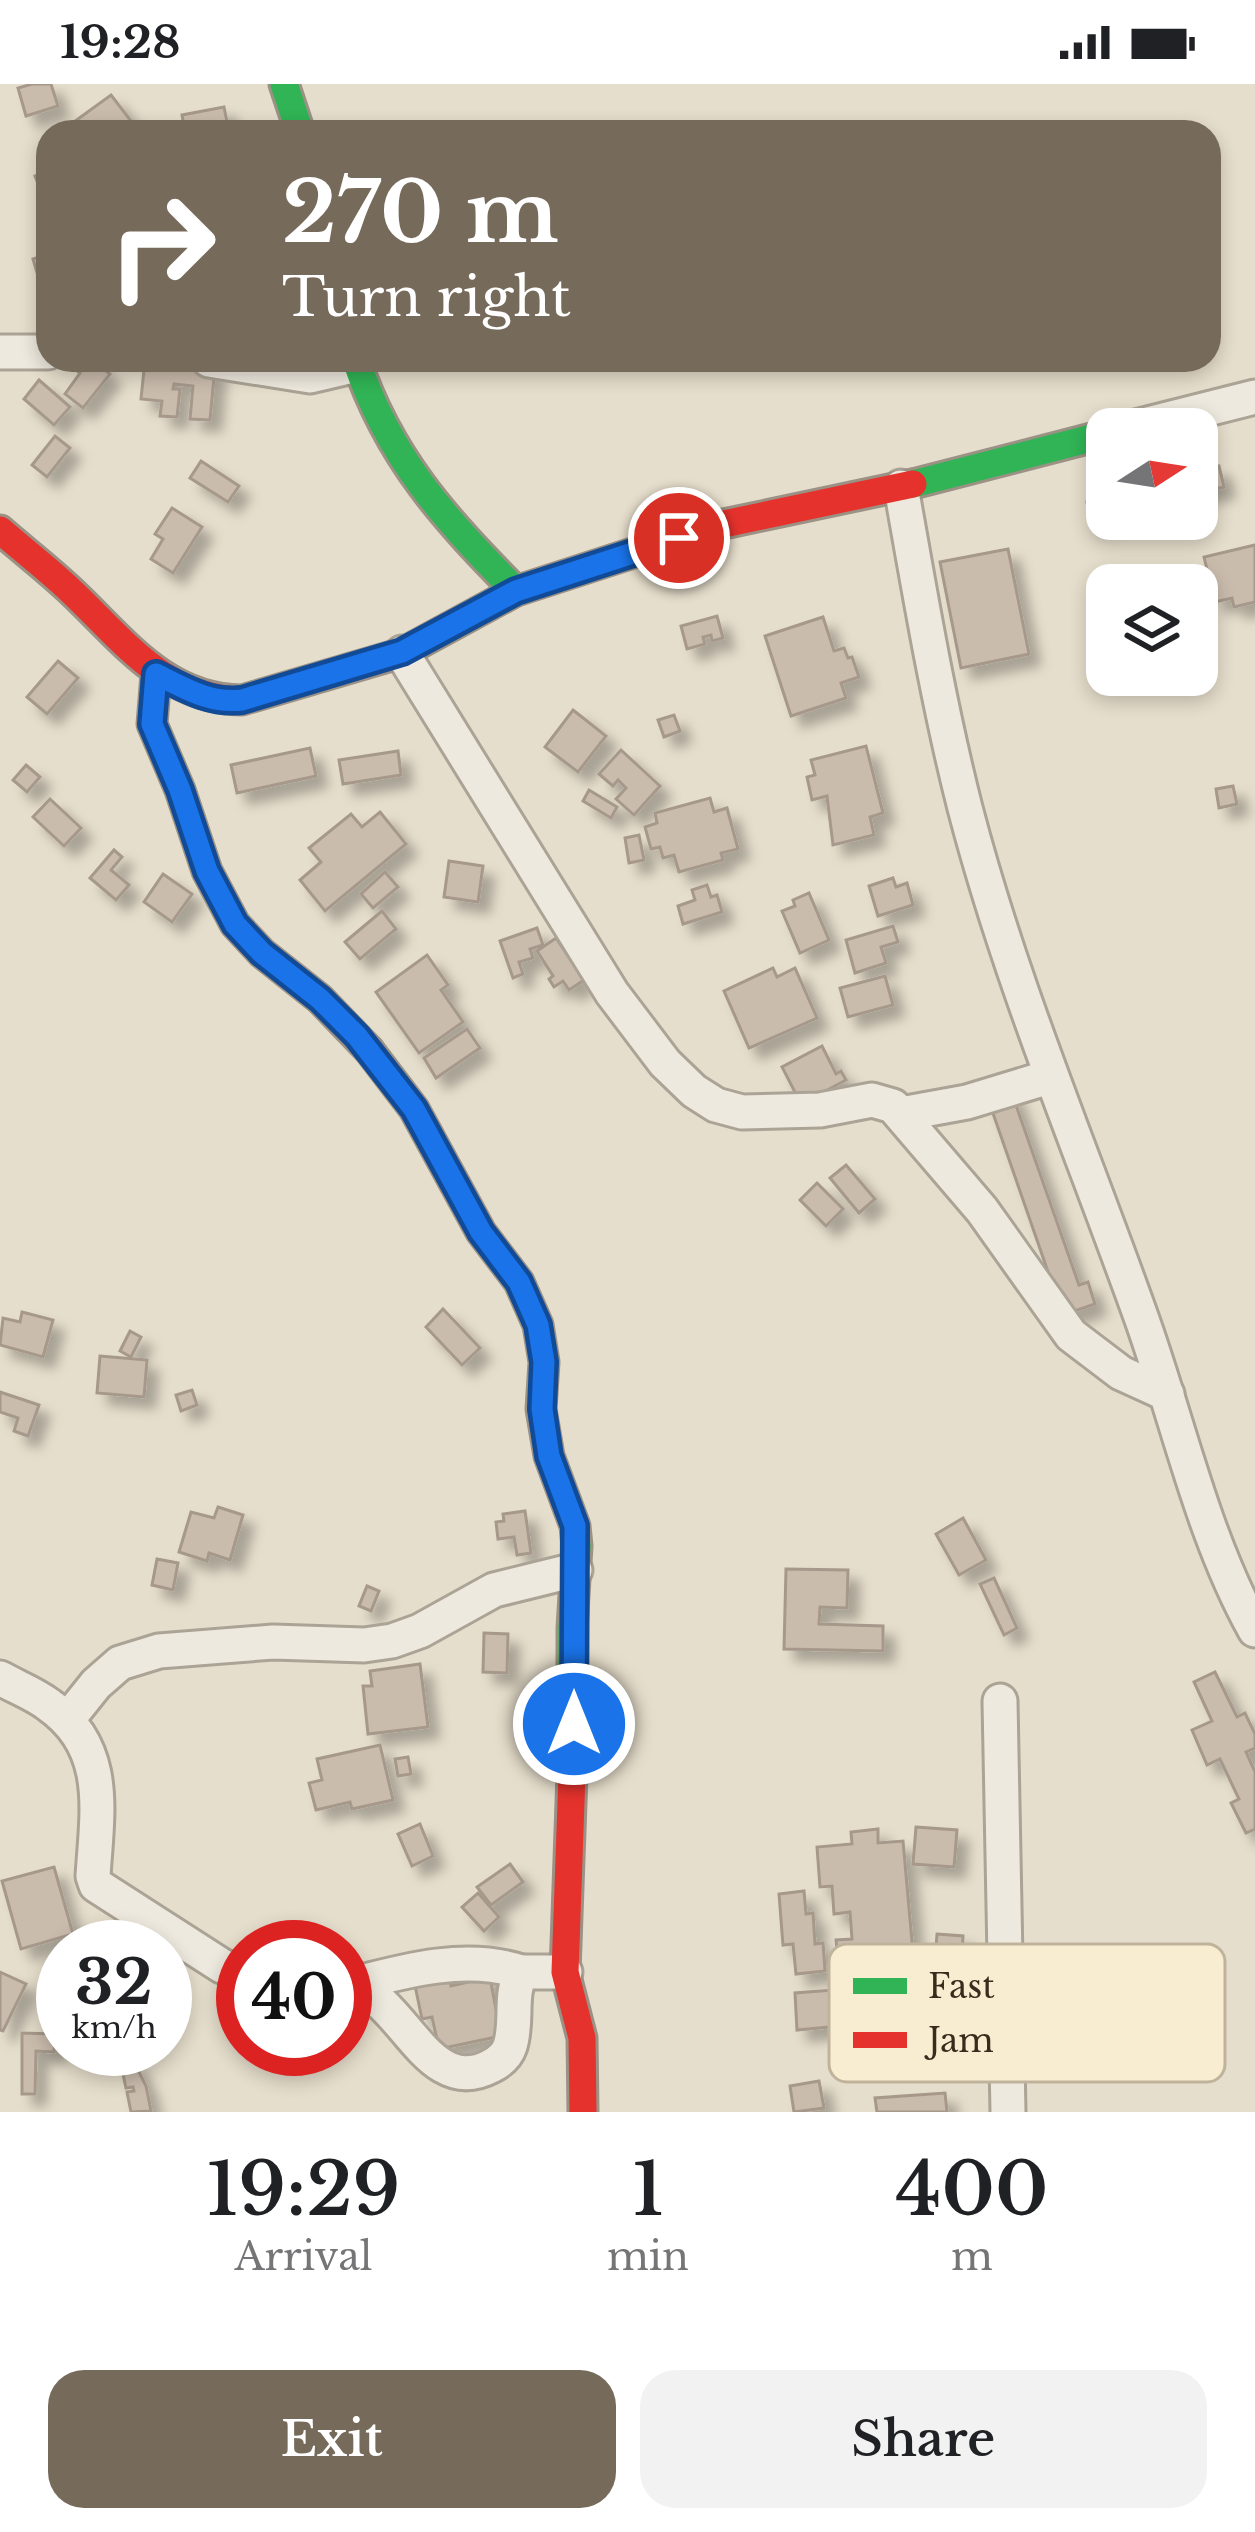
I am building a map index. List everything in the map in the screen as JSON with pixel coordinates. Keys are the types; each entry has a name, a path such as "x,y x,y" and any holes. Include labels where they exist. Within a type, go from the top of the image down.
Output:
{"street":[{"path":"284,84 296,120"},
{"path":"0,352 36,352"},
{"path":"285,372 310,376 324,372"},
{"path":"360,372 388,444 439,513 516,591"},
{"path":"1211,408 1255,397"},
{"path":"0,530 156,674 224,702 402,652 516,591 719,525 901,487 1086,439"},
{"path":"901,487 965,808 1049,1077 1167,1394 1222,1561 1255,1630"},
{"path":"402,652 613,993 665,1063 694,1091 716,1105 742,1112 820,1110 880,1100 901,1114 982,1210 1064,1328 1110,1366 1167,1394"},
{"path":"156,674 152,724 207,871 235,924 357,1036 414,1109 481,1232 519,1282 538,1325 549,1456 575,1526 565,1972 582,2038 583,2112"},
{"path":"901,1114 968,1102 1049,1077"},
{"path":"68,1719 119,1663 159,1651 273,1642 364,1645 392,1641 494,1590 575,1570"},
{"path":"0,1678 45,1701 68,1719 82,1739 98,1786 96,1885 216,1962"},
{"path":"1000,1701 1005,1944"},
{"path":"372,1979 448,1966 565,1972"},
{"path":"372,1994 433,2060 448,2070 469,2073 500,2061 510,2048 514,1986 521,1972"},
{"path":"1007,2082 1008,2112"}],"building":[{"path":"51,84 58,106 26,116 18,88"},
{"path":"111,95 130,120 77,120"},
{"path":"224,107 227,120 183,120 182,115"},
{"path":"144,372 214,372 210,420 190,419 193,386 174,384 173,389 180,389 177,417 160,416 162,401 141,399"},
{"path":"80,373 110,374 83,408 65,394"},
{"path":"39,380 70,407 54,425 24,399"},
{"path":"55,436 70,448 47,477 32,465"},
{"path":"201,461 239,486 228,502 190,478"},
{"path":"172,508 202,527 173,573 151,559 163,539 155,534"},
{"path":"1255,545 1255,602 1234,607 1232,598 1218,601 1218,564 1206,564 1204,557"},
{"path":"1008,549 1029,654 961,668 940,562"},
{"path":"717,616 723,638 703,637 705,644 687,649 681,626"},
{"path":"823,617 834,651 844,648 859,677 841,683 846,698 791,716 765,636"},
{"path":"58,661 78,678 47,714 27,697"},
{"path":"573,710 606,736 578,772 545,747"},
{"path":"674,715 680,731 664,737 658,720"},
{"path":"866,746 883,813 870,817 874,835 833,845 827,796 812,800 807,777 815,775 811,760"},
{"path":"310,748 316,776 237,793 231,765"},
{"path":"621,750 660,786 634,815 616,799 626,788 618,780 613,786 599,774"},
{"path":"398,751 401,775 343,784 339,760"},
{"path":"26,765 40,777 27,792 13,780"},
{"path":"1233,786 1237,804 1219,808 1216,789"},
{"path":"589,790 617,807 611,818 583,801"},
{"path":"710,798 714,812 727,808 738,849 721,853 723,860 679,872 674,855 663,858 660,847 651,849 645,827 657,823 655,813"},
{"path":"50,799 81,828 64,846 33,817"},
{"path":"380,812 406,844 325,911 300,880 321,862 309,848 351,814 362,827"},
{"path":"639,835 644,860 629,863 625,838"},
{"path":"114,850 122,857 111,870 129,885 116,900 90,878"},
{"path":"449,861 483,866 478,902 444,897"},
{"path":"385,872 398,887 373,908 361,894"},
{"path":"163,874 192,894 172,922 144,902"},
{"path":"893,878 896,887 907,883 913,905 878,916 869,886"},
{"path":"707,885 711,897 717,895 722,912 683,924 678,906 695,900 692,890"},
{"path":"809,893 829,940 800,953 782,911"},
{"path":"382,911 396,929 360,959 345,942"},
{"path":"893,926 898,942 881,947 886,963 855,973 846,940"},
{"path":"537,928 543,945 530,949 533,958 519,962 523,974 513,978 500,941"},
{"path":"556,938 584,980 569,990 563,981 554,987 549,979 553,976 537,951"},
{"path":"427,955 448,985 441,990 463,1022 419,1053 376,992"},
{"path":"773,968 777,977 795,968 817,1018 749,1048 724,991"},
{"path":"885,976 893,1005 848,1017 840,988"},
{"path":"467,1029 480,1048 436,1078 424,1058"},
{"path":"822,1046 836,1074 841,1071 846,1080 801,1104 782,1067"},
{"path":"1011,1091 1079,1285 1088,1282 1095,1304 1063,1315 988,1099"},
{"path":"846,1165 875,1199 859,1213 830,1178"},
{"path":"817,1183 843,1209 826,1226 800,1200"},
{"path":"443,1309 480,1348 462,1365 426,1327"},
{"path":"22,1312 53,1320 43,1357 0,1345 3,1318 20,1322"},
{"path":"130,1331 141,1337 131,1357 120,1351"},
{"path":"100,1356 147,1360 144,1397 97,1393"},
{"path":"192,1390 197,1405 181,1411 176,1395"},
{"path":"0,1392 39,1405 28,1436 14,1431 18,1418 0,1412"},
{"path":"218,1507 243,1515 230,1560 209,1553 207,1561 179,1552 191,1512 214,1518"},
{"path":"525,1511 531,1553 517,1555 514,1537 498,1539 496,1522 504,1521 503,1514"},
{"path":"963,1518 986,1560 959,1575 936,1534"},
{"path":"157,1559 178,1563 173,1590 152,1585"},
{"path":"786,1569 848,1570 847,1608 820,1607 819,1624 883,1626 883,1651 784,1649"},
{"path":"994,1578 1017,1628 1004,1635 980,1584"},
{"path":"367,1586 379,1591 371,1611 359,1606"},
{"path":"484,1633 508,1634 507,1673 483,1672"},
{"path":"420,1664 428,1727 368,1734 363,1686 372,1686 370,1671"},
{"path":"1215,1672 1237,1717 1245,1713 1255,1734 1255,1748 1246,1752 1255,1772 1255,1829 1246,1833 1231,1803 1239,1799 1220,1759 1207,1765 1192,1730 1212,1721 1194,1682"},
{"path":"380,1745 393,1800 352,1809 350,1802 316,1810 309,1783 322,1780 317,1759"},
{"path":"408,1757 411,1774 398,1776 395,1759"},
{"path":"420,1824 433,1856 412,1866 398,1834"},
{"path":"916,1827 957,1830 954,1867 913,1864"},
{"path":"878,1829 878,1843 903,1841 912,1944 836,1944 836,1940 852,1939 850,1912 834,1914 832,1886 820,1887 817,1847 852,1844 851,1832"},
{"path":"510,1864 523,1882 491,1905 477,1887"},
{"path":"54,1867 69,1920 36,1920 36,1945 21,1949 2,1881"},
{"path":"804,1891 806,1914 813,1913 815,1944 823,1943 825,1971 796,1974 793,1944 783,1945 779,1894"},
{"path":"478,1893 499,1917 484,1931 462,1907"},
{"path":"937,1934 963,1936 963,1944 936,1944"},
{"path":"0,1972 26,1984 3,2031 0,2030"},
{"path":"489,1972 501,2036 439,2049 432,2017 422,2019 414,1981 449,1974 451,1986 468,1982 467,1976"},
{"path":"829,1990 829,2027 797,2030 795,1993"},
{"path":"22,2033 36,2033 35,2094 22,2094"},
{"path":"123,2076 141,2076 151,2111 131,2112 127,2092 134,2091 126,2088"},
{"path":"819,2081 824,2108 794,2112 790,2086"},
{"path":"945,2093 947,2112 877,2112 875,2098"}],"traffic: fast":[{"path":"284,84 296,120"},
{"path":"360,372 402,457 466,538 516,591"},
{"path":"913,484 1086,439"},
{"path":"369,1050 414,1109 481,1232 519,1282 538,1325 544,1362 541,1409 549,1456 575,1526 577,1546 572,1774"}],"traffic: jam":[{"path":"0,530 148,664 190,690 242,700 402,653 516,591 719,525 913,484"},
{"path":"156,674 152,724 207,871 235,924 369,1050"},
{"path":"572,1774 565,1972 582,2038 583,2112"}],"route":[{"path":"574,1724 572,1628 577,1546 575,1526 549,1456 538,1325 519,1282 481,1232 414,1109 357,1036 235,924 207,871 180,790 160,748 151,707 156,674 204,697 242,700 402,652 516,591 679,538"}]}
